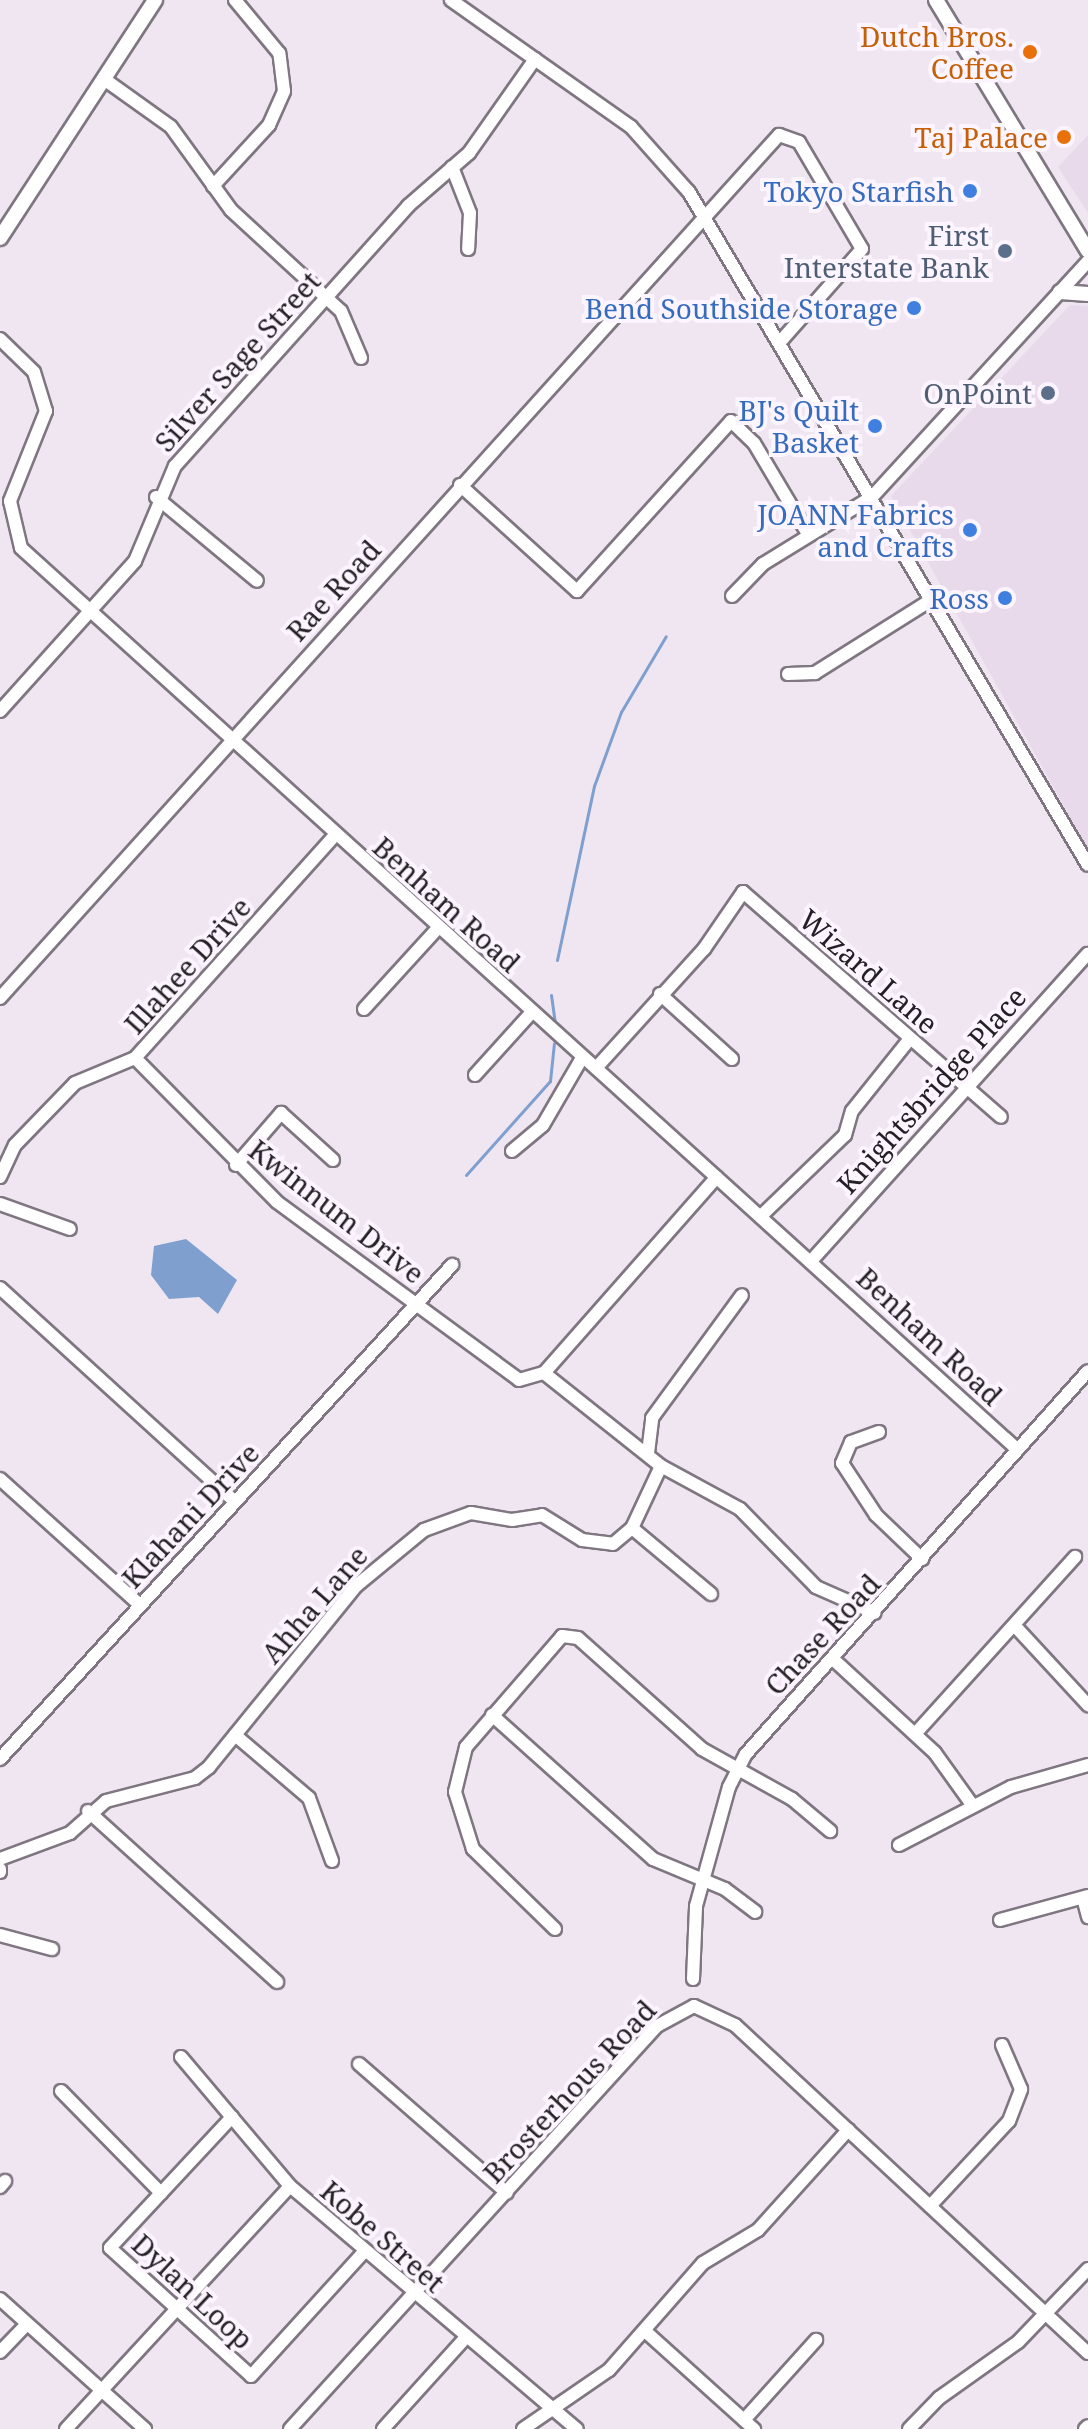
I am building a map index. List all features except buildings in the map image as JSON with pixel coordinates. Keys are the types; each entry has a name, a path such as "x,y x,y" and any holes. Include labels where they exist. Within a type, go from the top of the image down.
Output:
{"main road":[{"path":"0,238 155,0"},
{"path":"936,0 1088,251"},
{"path":"1060,292 1088,294"}],"street":[{"path":"213,186 269,125 284,91 279,53 235,0"},
{"path":"451,0 631,127 706,217 1088,865"},
{"name":"Silver Sage Street","path":"0,711 147,542 156,497 175,466 325,297 452,167 535,59"},
{"path":"104,79 171,127 213,186 354,328 361,358"},
{"name":"Rae Road","path":"0,998 460,485 706,217 770,139 790,135 860,240 859,259 780,342"},
{"path":"452,167 470,213 468,249"},
{"path":"732,596 763,564 872,497 1088,261"},
{"name":"Benham Road","path":"0,339 34,372 46,411 18,476 11,524 21,548 531,1013 812,1260 1018,1450"},
{"path":"460,485 577,591 731,421 754,443 808,534"},
{"path":"156,497 257,581"},
{"path":"788,674 815,673 931,600"},
{"name":"Illahee Drive","path":"0,1177 15,1145 75,1083 135,1058 335,835"},
{"name":"Wizard Lane","path":"660,994 704,949 743,892 908,1041 1001,1117"},
{"path":"364,1009 438,928"},
{"name":"Knightsbridge Place","path":"812,1260 1088,954"},
{"path":"596,1068 660,994 732,1059"},
{"path":"475,1075 531,1013"},
{"path":"761,1216 845,1135 852,1111 908,1041"},
{"name":"Kwinnum Drive","path":"135,1058 236,1165 416,1304 527,1381 544,1373"},
{"path":"512,1151 543,1125 582,1058"},
{"path":"236,1165 281,1113 333,1160"},
{"path":"717,1177 544,1373 661,1466 740,1509 816,1587 875,1613"},
{"path":"0,1204 70,1229"},
{"name":"Klahani Drive","path":"0,1759 452,1265"},
{"path":"0,1288 234,1501"},
{"path":"648,1453 652,1418 742,1295"},
{"name":"Chase Road","path":"693,1979 702,1882 738,1767 1088,1371"},
{"path":"879,1432 851,1442 842,1463 876,1515 922,1559"},
{"path":"661,1466 632,1528 711,1594"},
{"path":"0,1479 140,1605"},
{"name":"Ahha Lane","path":"0,1859 60,1838 88,1811 195,1778 235,1735 356,1586 424,1530 471,1513 512,1520 542,1515 600,1544 632,1528"},
{"path":"915,1734 1075,1557"},
{"path":"1015,1626 1088,1705"},
{"path":"555,1929 486,1864 464,1830 458,1768 492,1715 571,1634 702,1749 738,1767 830,1831"},
{"path":"834,1660 915,1734 973,1806"},
{"path":"492,1715 653,1859 755,1912"},
{"path":"235,1735 297,1782 332,1861"},
{"path":"899,1845 1011,1787 1088,1765"},
{"path":"88,1811 277,1982"},
{"path":"920,1834 927,1846"},
{"path":"1000,1920 1086,1897 1088,1917"},
{"path":"0,1935 52,1949"},
{"name":"Brosterhous Road","path":"290,2429 657,2026 694,2006 735,2025 1088,2353"},
{"path":"930,2206 1009,2121 1021,2089 1002,2045"},
{"name":"Kobe Street","path":"181,2057 290,2186 412,2296 577,2429"},
{"path":"359,2064 507,2193"},
{"path":"61,2091 161,2193"},
{"name":"Dylan Loop","path":"232,2117 110,2248 251,2376 364,2252"},
{"path":"523,2429 600,2378 703,2263 758,2230 848,2130"},
{"path":"66,2429 290,2186"},
{"path":"909,2429 1047,2313 1088,2269"},
{"path":"0,2299 145,2429"},
{"path":"0,2352 27,2324"},
{"path":"645,2331 749,2425 816,2340"},
{"path":"383,2429 466,2337"}],"shaded area":[{"path":"1088,135 1088,213 1058,167"},
{"path":"1070,305 1088,306 1088,849 891,496"}],"water":[{"path":"186,1239 237,1280 218,1314 199,1297 169,1299 151,1275 154,1246"}],"waterway":[{"path":"557,960 594,786 621,712 666,636"},
{"path":"551,995 555,1023"},
{"path":"466,1175 550,1081 554,1043"}],"place":[{"name":"Dutch Bros. Coffee","path":"1030,52"},
{"name":"Taj Palace","path":"1064,137"},
{"name":"Tokyo Starfish","path":"970,191"},
{"name":"First Interstate Bank","path":"1005,251"},
{"name":"Bend Southside Storage","path":"914,308"},
{"name":"OnPoint","path":"1048,393"},
{"name":"BJ's Quilt Basket","path":"875,426"},
{"name":"JOANN Fabrics and Crafts","path":"970,530"},
{"name":"Ross","path":"1005,598"}]}
